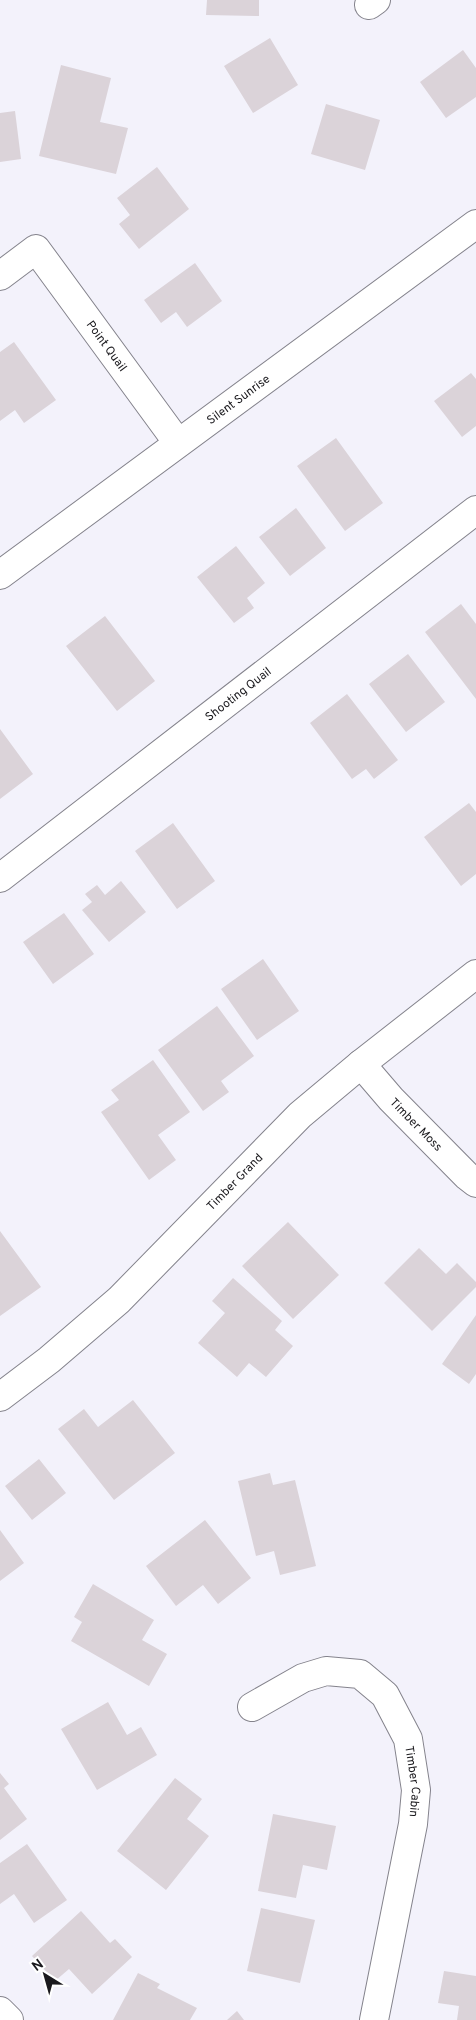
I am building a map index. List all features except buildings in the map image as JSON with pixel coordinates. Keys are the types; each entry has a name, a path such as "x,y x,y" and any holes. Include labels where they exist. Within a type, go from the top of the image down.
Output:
{"street":[{"name":"Silent Sunrise","path":"0,575 476,224"},
{"name":"Point Quail","path":"0,276 36,249 178,443"},
{"name":"Shooting Quail","path":"0,878 476,510"},
{"name":"Timber Grand","path":"0,1397 49,1360 119,1300 300,1115 361,1064 476,974"},
{"name":"Timber Moss","path":"361,1064 391,1099 476,1183"},
{"name":"Timber Cabin","path":"252,1707 303,1678 326,1671 360,1674 385,1695 408,1739 416,1790 413,1824 374,2020"},
{"path":"0,2011 9,2020"}]}
